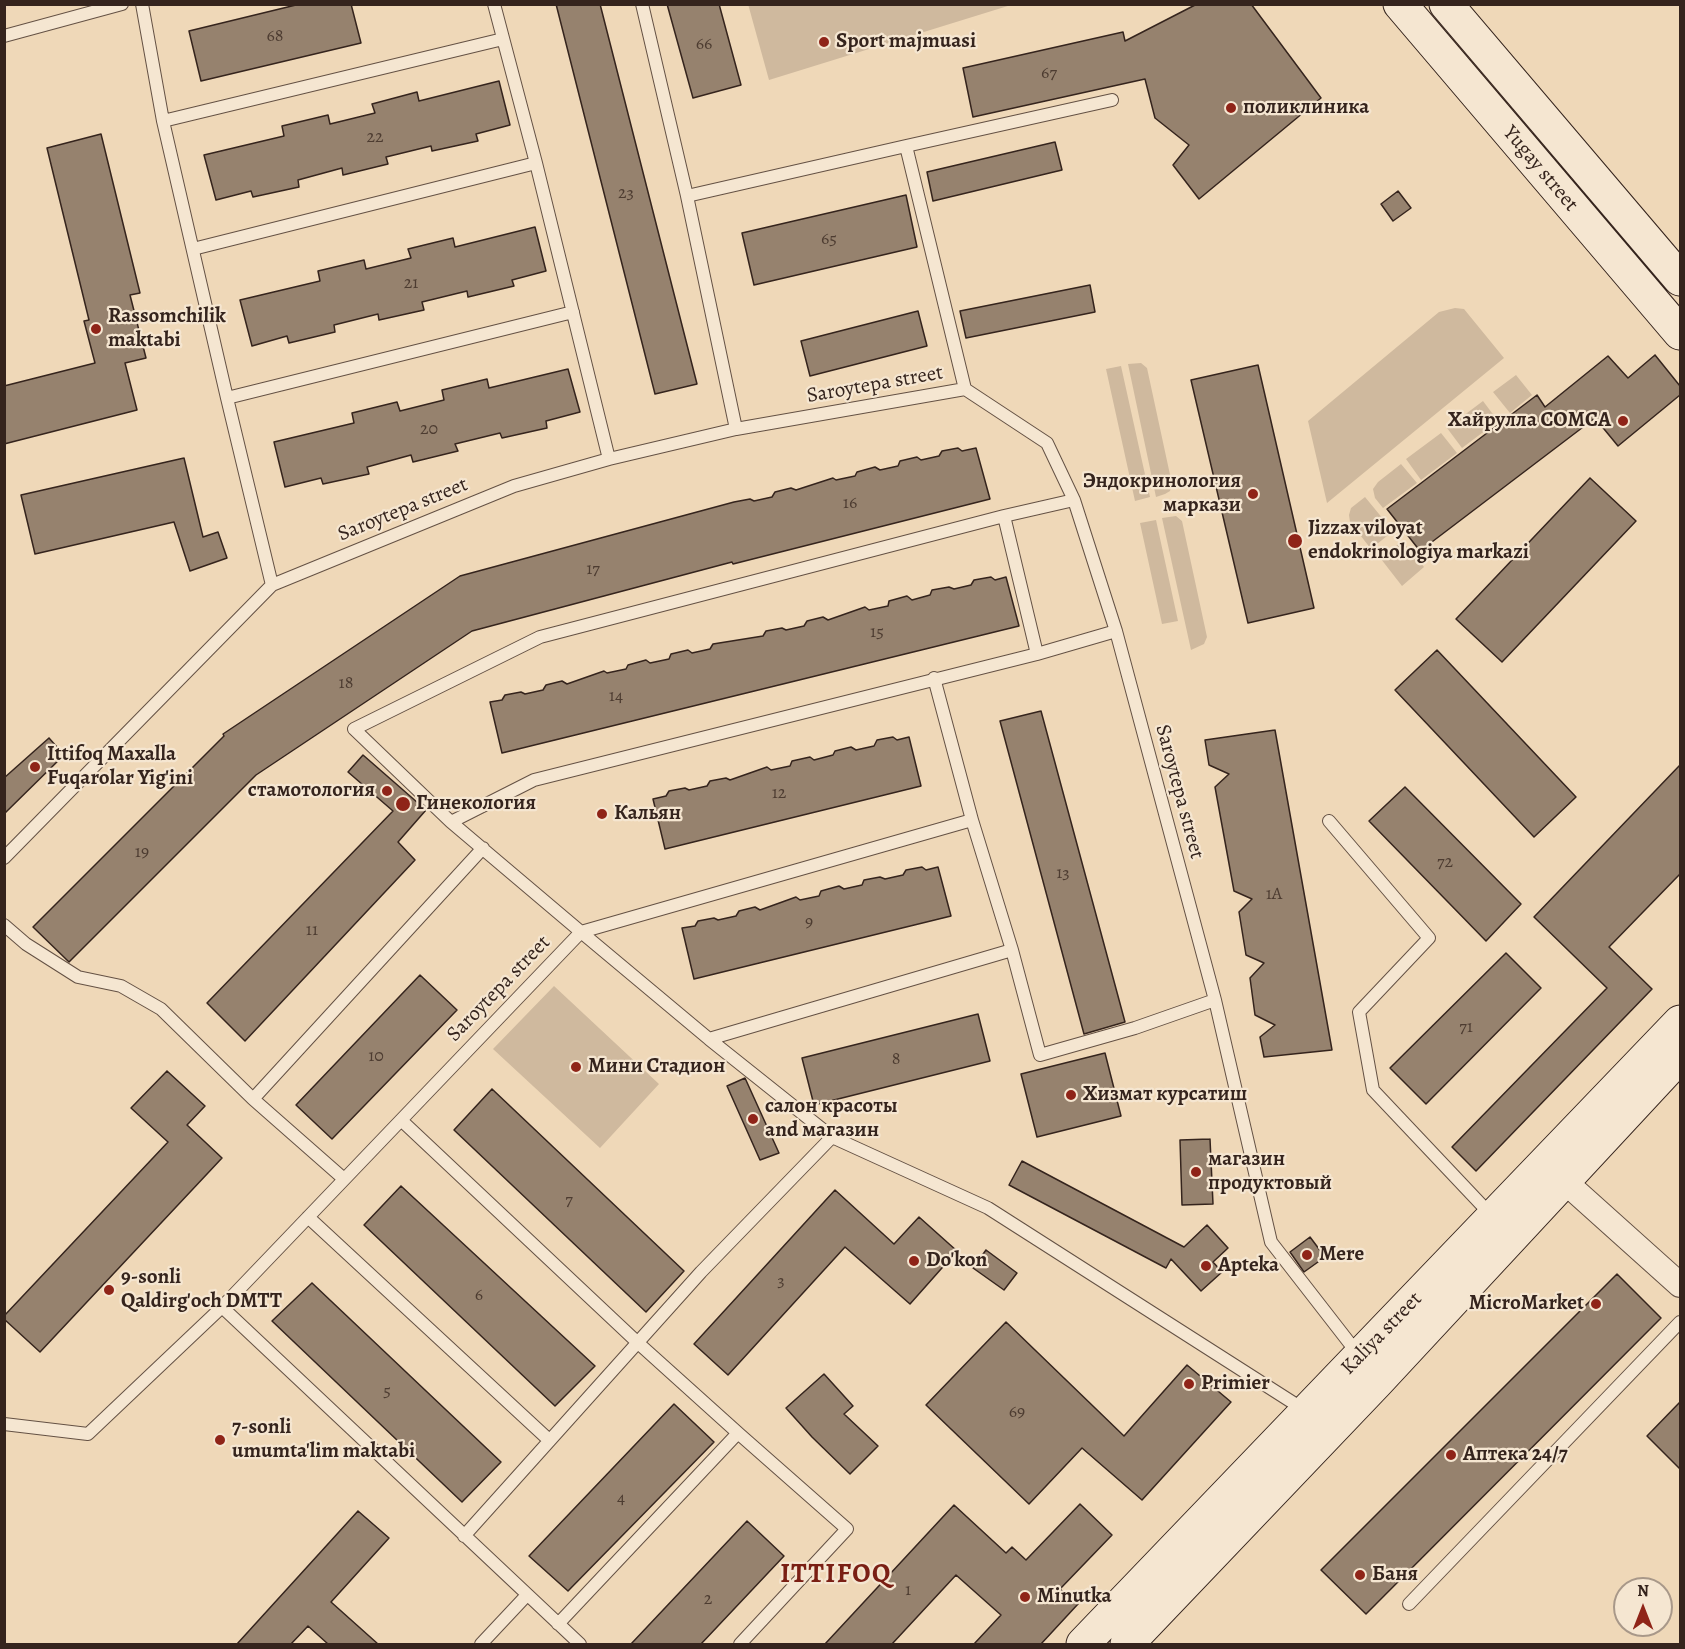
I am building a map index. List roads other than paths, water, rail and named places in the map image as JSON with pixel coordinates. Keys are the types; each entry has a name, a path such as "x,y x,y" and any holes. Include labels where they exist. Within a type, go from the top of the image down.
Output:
{"main road":[{"name":"Yugay street","path":"1400,4 1680,333"},
{"name":"Yugay street","path":"1446,4 1680,279"},
{"name":"Kaliya street","path":"1127,1644 1369,1369 1494,1218 1680,1022"},
{"name":"Kaliya street","path":"1083,1644 1307,1412 1369,1369 1563,1180 1680,1056"}],"street":[{"path":"1563,1180 1680,1285"}],"lane":[{"path":"4,36 122,4"},
{"path":"142,4 163,121 272,585"},
{"path":"494,4 609,459"},
{"path":"642,4 687,196 736,429"},
{"path":"163,121 503,39"},
{"path":"687,196 1112,100"},
{"path":"906,146 965,389"},
{"path":"193,249 536,163"},
{"path":"227,398 573,312"},
{"name":"Saroytepa street","path":"4,858 272,585 514,486 609,459 736,429 965,389 1047,443 1074,500 1116,632 1215,1000 1271,1242 1369,1369"},
{"path":"972,820 581,932 451,822 354,729 540,638 1074,500"},
{"path":"1005,516 1037,654"},
{"path":"451,822 534,780 1037,654 1116,632"},
{"path":"934,678 972,820 1012,950 1040,1055 1135,1028 1215,1000"},
{"path":"1329,821 1429,938 1359,1012 1373,1090 1494,1218"},
{"path":"253,1100 483,848"},
{"path":"4,924 26,944 78,977 122,986 160,1009 253,1100 344,1179"},
{"name":"Saroytepa street","path":"4,1424 88,1434 222,1307 581,932 709,1039 832,1137 988,1208 1307,1412"},
{"path":"709,1039 1012,950"},
{"path":"401,1120 637,1342 847,1529 741,1644"},
{"path":"464,1536 701,1272 832,1137"},
{"path":"308,1216 549,1440"},
{"path":"222,1307 580,1644"},
{"path":"1409,1604 1680,1322"},
{"path":"558,1624 738,1433"},
{"path":"481,1644 527,1595"}],"place":[{"name":"Sport majmuasi","path":"824,42"},
{"name":"поликлиника","path":"1231,108"},
{"name":"Rassomchilik maktabi","path":"96,329"},
{"name":"Хайрулла СОМСА","path":"1623,421"},
{"name":"Эндокринология маркази","path":"1253,494"},
{"name":"Jizzax viloyat endokrinologiya markazi","path":"1295,541"},
{"name":"Ittifoq Maxalla Fuqarolar Yig'ini","path":"35,767"},
{"name":"стамотология","path":"387,791"},
{"name":"Гинекология","path":"403,804"},
{"name":"Кальян","path":"602,814"},
{"name":"Мини Стадион","path":"576,1067"},
{"name":"Хизмат курсатиш","path":"1071,1095"},
{"name":"салон красоты and магазин","path":"753,1119"},
{"name":"магазин продуктовый","path":"1196,1172"},
{"name":"Mere","path":"1307,1255"},
{"name":"Do'kon","path":"914,1261"},
{"name":"Apteka","path":"1206,1266"},
{"name":"9-sonli Qaldirg'och DMTT","path":"109,1290"},
{"name":"MicroMarket","path":"1596,1304"},
{"name":"Primier","path":"1189,1384"},
{"name":"7-sonli umumta'lim maktabi","path":"220,1440"},
{"name":"Аптека 24/7","path":"1451,1455"},
{"name":"Баня","path":"1360,1575"},
{"name":"Minutka","path":"1025,1597"}],"district":[{"name":"ITTIFOQ","path":"836,1575"}]}
